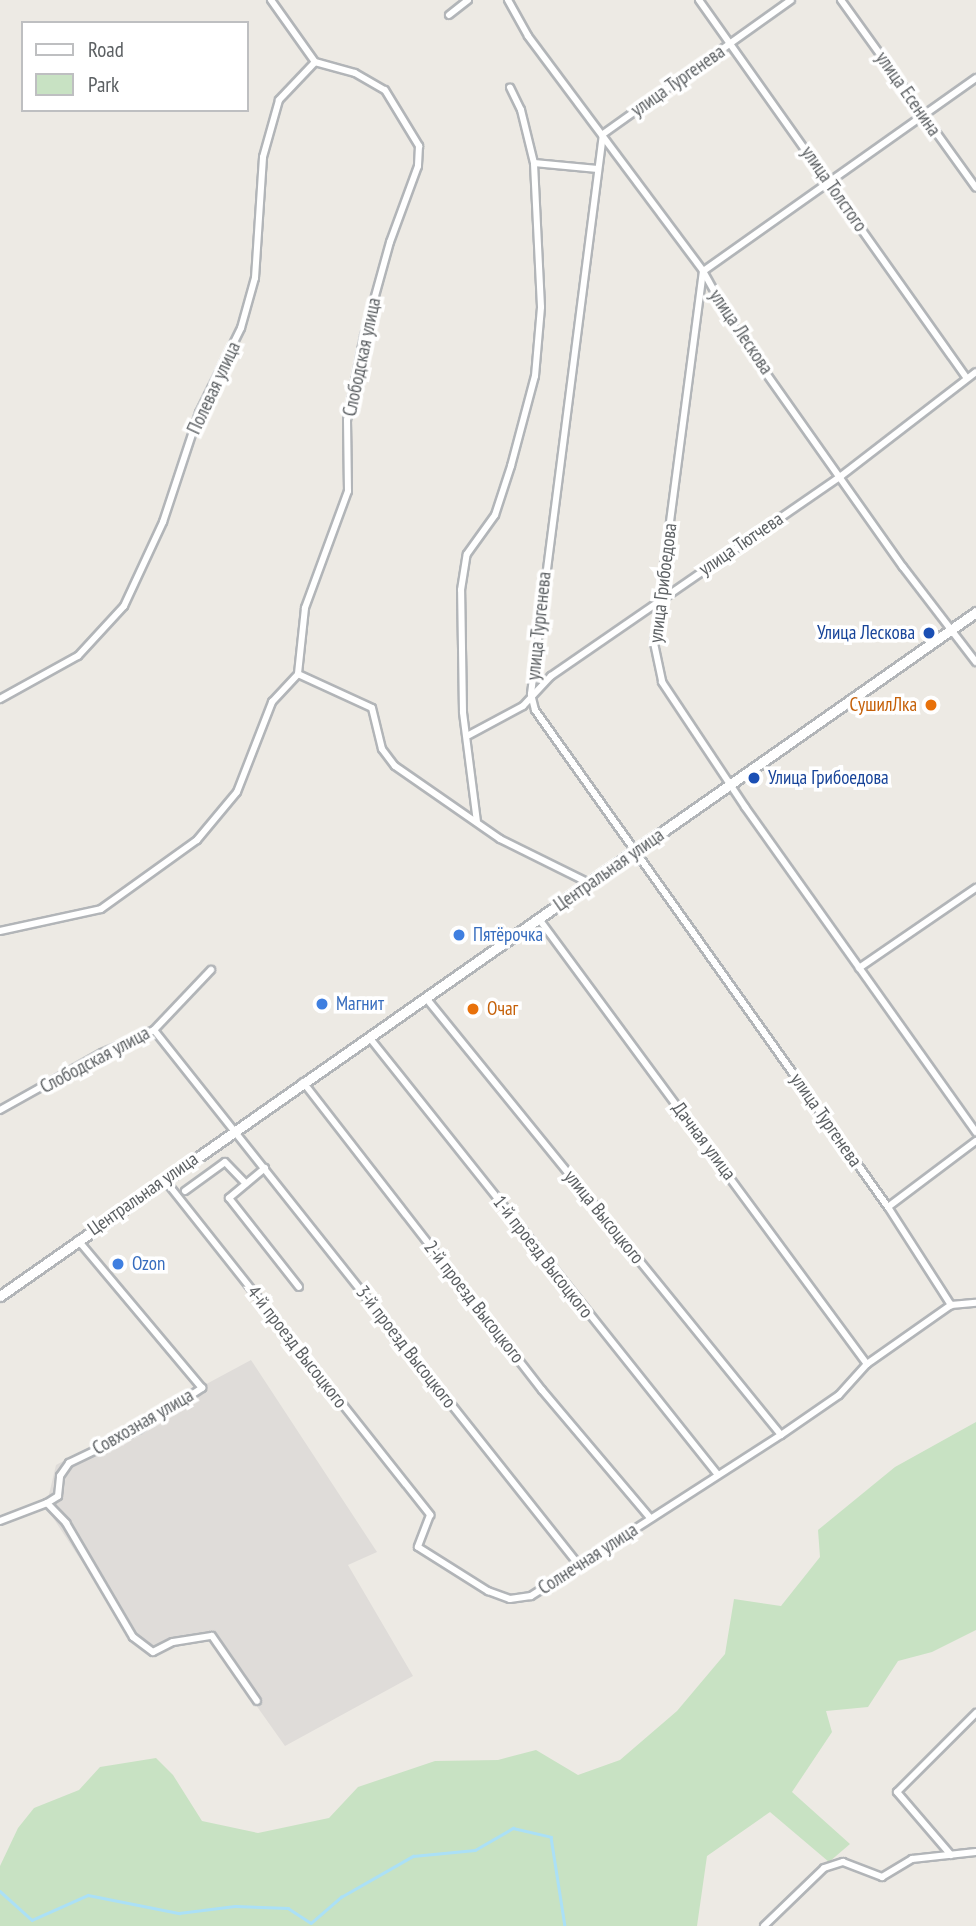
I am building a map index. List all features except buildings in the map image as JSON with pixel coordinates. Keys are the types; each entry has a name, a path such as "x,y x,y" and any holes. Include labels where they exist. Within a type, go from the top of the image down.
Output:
{"street":[{"path":"271,0 315,62"},
{"path":"449,15 468,0"},
{"name":"улица Лескова","path":"508,0 528,36 604,134 702,271 737,332 950,631 976,662"},
{"name":"улица Толстого","path":"699,0 967,378"},
{"name":"улица Тургенева","path":"791,0 604,134 531,694 534,710 888,1208 951,1305"},
{"name":"улица Есенина","path":"841,0 976,188"},
{"name":"Слободская улица","path":"298,674 305,608 348,491 347,420 364,336 390,242 418,166 419,146 384,90 355,73 315,62"},
{"name":"Полевая улица","path":"0,699 78,656 124,606 163,522 199,413 242,328 255,278 263,157 279,100 315,62"},
{"path":"702,271 831,184 976,78"},
{"path":"477,822 469,735 463,712 461,590 465,566 474,542 495,514 535,376 541,307 534,163 521,110 510,87"},
{"path":"534,163 598,169"},
{"name":"улица Грибоедова","path":"702,271 654,643 662,682 859,968 976,1132"},
{"name":"улица Тютчева","path":"469,735 523,706 531,694 660,600 841,476 976,372"},
{"name":"Центральная улица","path":"0,1296 235,1129 733,785 976,612"},
{"path":"0,931 101,909 197,840 237,792 272,702 298,674 372,708 382,749 394,766 500,839 589,883"},
{"path":"859,968 976,888"},
{"name":"Дачная улица","path":"539,919 867,1364"},
{"name":"Слободская улица","path":"0,1110 102,1053 154,1030 211,970"},
{"name":"улица Высоцкого","path":"426,998 781,1435"},
{"name":"3-й проезд Высоцкого","path":"154,1030 578,1564"},
{"name":"1-й проезд Высоцкого","path":"369,1037 718,1475"},
{"name":"2-й проезд Высоцкого","path":"303,1082 542,1390 650,1518"},
{"path":"888,1208 976,1141"},
{"path":"185,1191 225,1162 246,1184"},
{"path":"265,1168 229,1198 299,1287"},
{"name":"4-й проезд Высоцкого","path":"164,1179 430,1515 418,1547"},
{"name":"Совхозная улица","path":"47,1503 58,1496 60,1476 69,1463 138,1430 202,1388 78,1240"},
{"path":"781,1435 839,1395 867,1364 951,1305 976,1303"},
{"name":"Солнечная улица","path":"418,1547 488,1591 510,1599 531,1596 781,1435"},
{"path":"0,1521 47,1503 66,1523 133,1637 153,1652 173,1642 212,1636 257,1701"},
{"path":"951,1854 897,1792 976,1713"},
{"path":"764,1926 824,1868 843,1862 860,1865 882,1877 912,1859 976,1852"}],"shaded area":[{"path":"251,1360 377,1552 348,1565 413,1676 285,1746 209,1639 153,1652 136,1644 46,1507 56,1465"}],"green space":[{"path":"976,1422 976,1630 932,1652 898,1661 868,1707 826,1711 832,1732 792,1792 850,1844 829,1862 770,1812 707,1856 697,1926 0,1926 0,1866 18,1828 34,1808 79,1790 100,1767 156,1758 173,1775 202,1821 258,1833 329,1818 358,1787 435,1761 498,1760 536,1750 578,1775 620,1760 677,1711 725,1654 734,1599 781,1606 820,1557 818,1530 895,1467"}],"waterway":[{"path":"0,1891 32,1920 88,1895 179,1913 235,1906 288,1908 311,1923 341,1897 413,1856 475,1850 513,1828 551,1837 565,1926"}],"place":[{"name":"Улица Лескова","path":"929,633"},
{"name":"СушилЛка","path":"931,705"},
{"name":"Улица Грибоедова","path":"754,778"},
{"name":"Пятёрочка","path":"459,935"},
{"name":"Магнит","path":"322,1004"},
{"name":"Очаг","path":"473,1009"},
{"name":"Ozon","path":"118,1264"}]}
